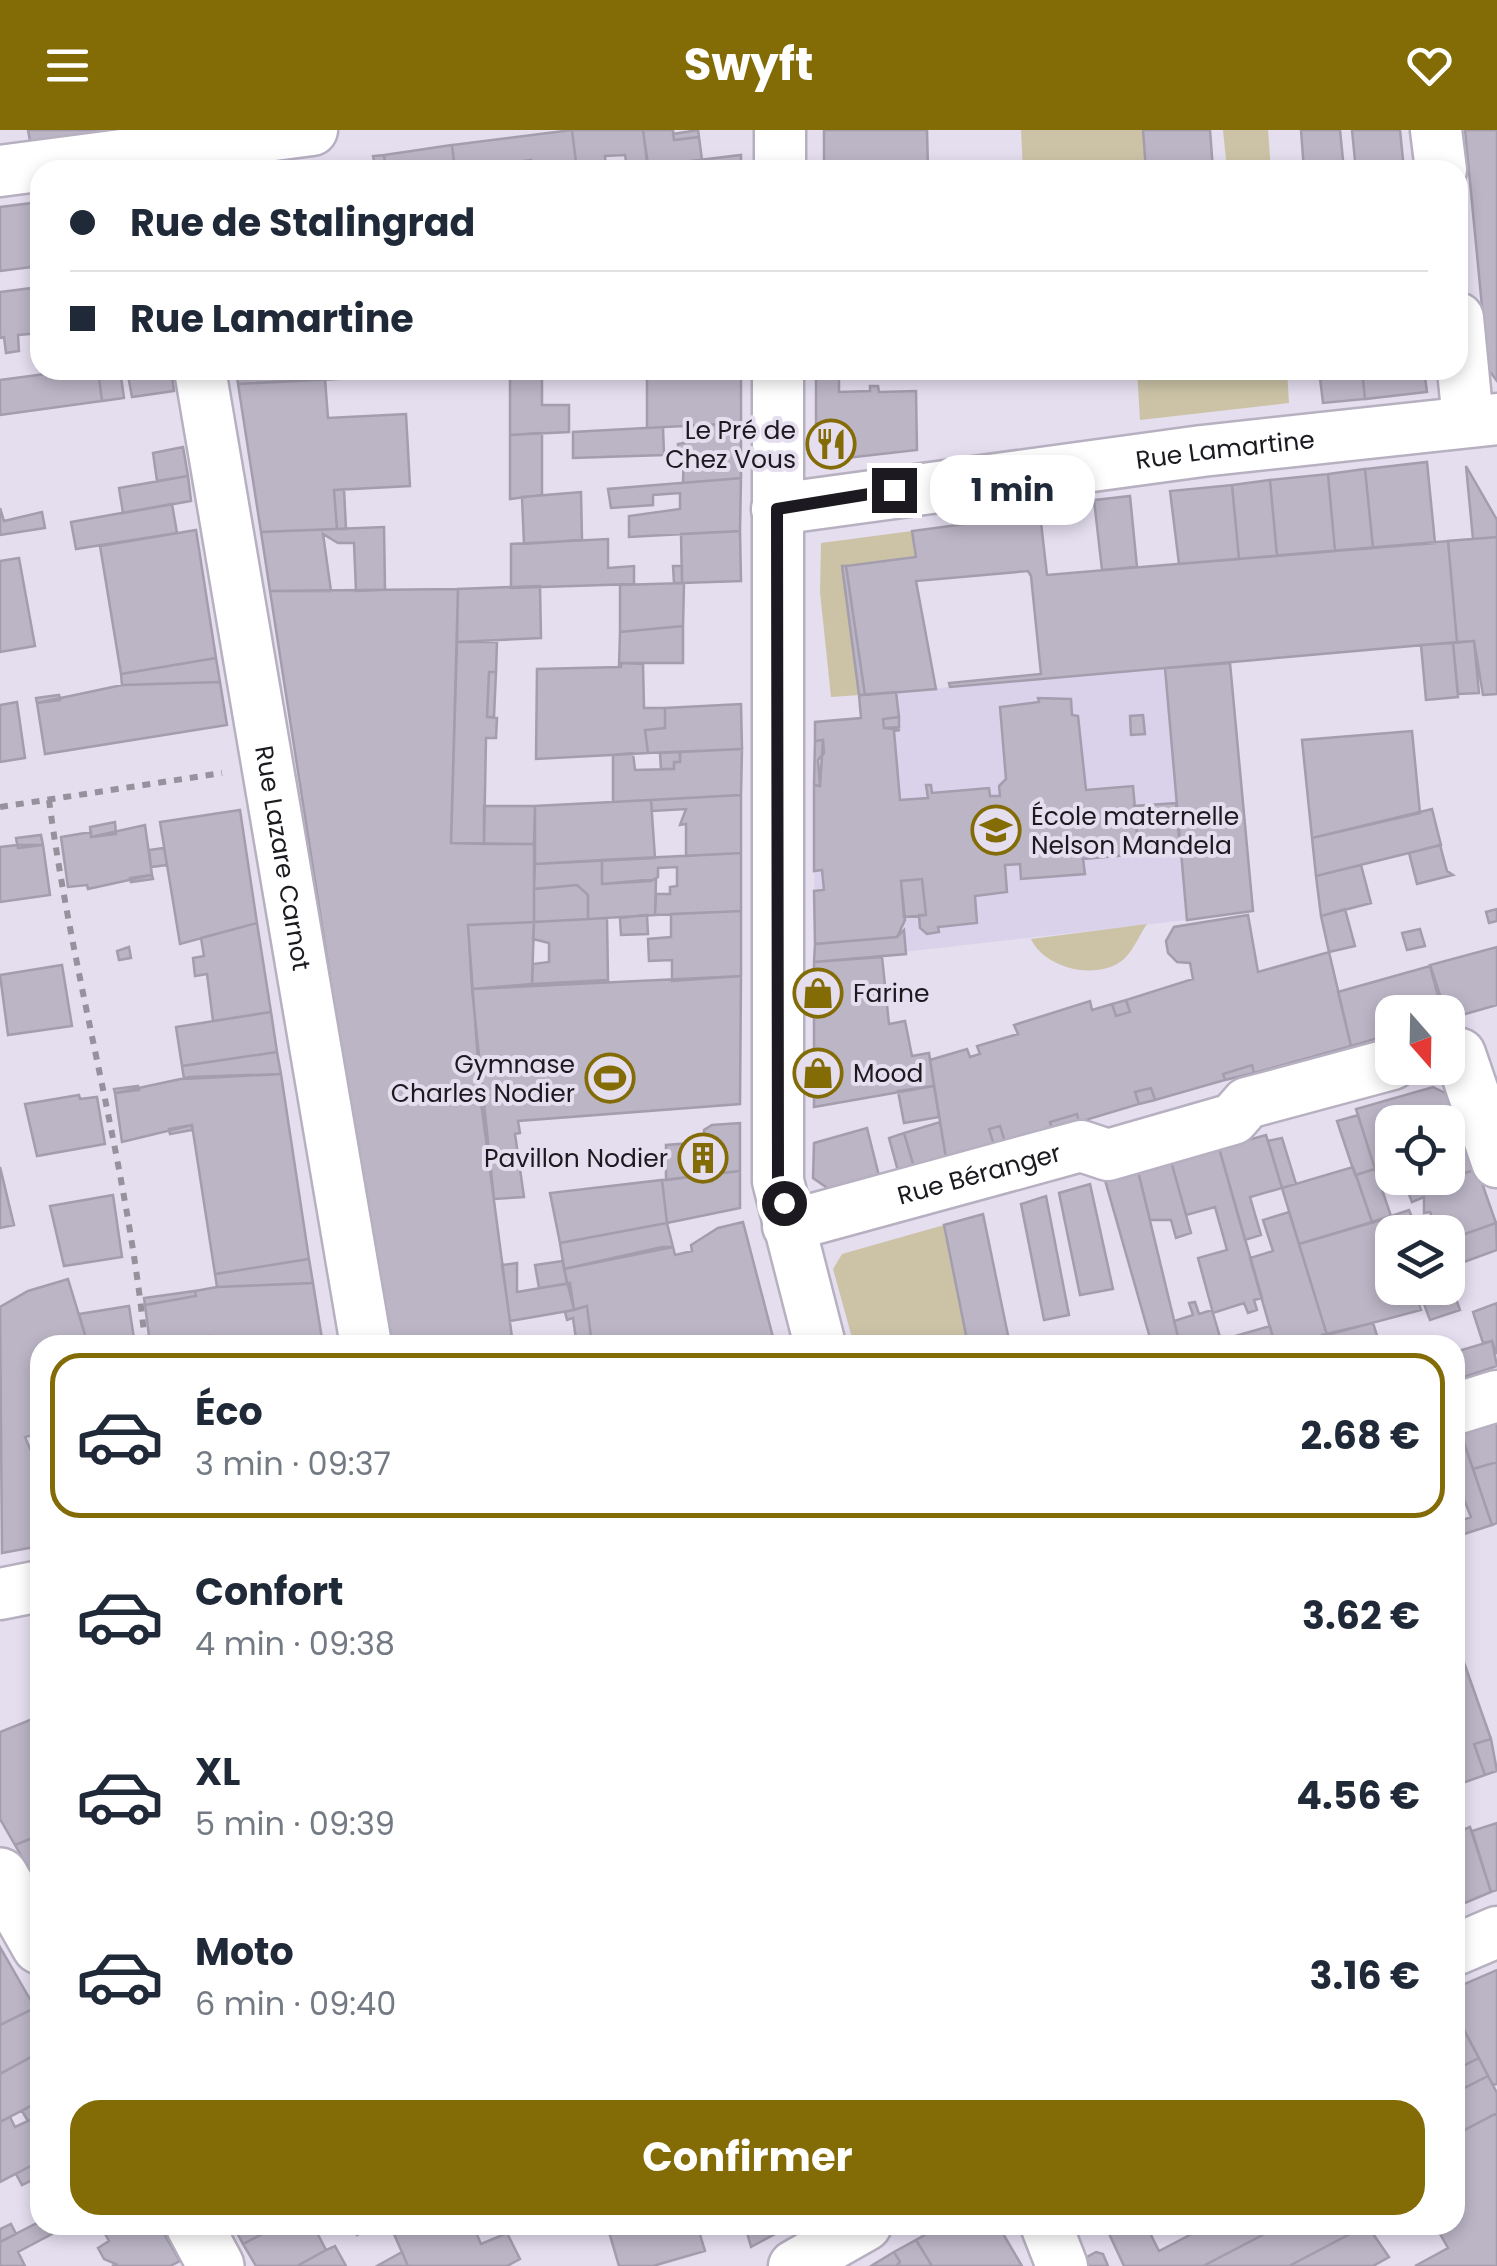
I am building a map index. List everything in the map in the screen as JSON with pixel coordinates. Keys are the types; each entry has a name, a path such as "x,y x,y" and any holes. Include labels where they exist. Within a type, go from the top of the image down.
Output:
{"street":[{"path":"164,160 312,130"},
{"path":"780,130 780,160"},
{"path":"1436,130 1439,160"},
{"path":"0,171 30,169"},
{"path":"1468,360 1482,420"},
{"name":"Rue Lazare Carnot","path":"202,380 364,1335"},
{"path":"778,380 778,1181 817,1335"},
{"name":"Rue Lamartine","path":"777,509 1125,461 1482,420"},
{"path":"1468,1051 1497,1162"},
{"name":"Rue Béranger","path":"788,1226 1081,1146 1108,1155 1234,1119 1247,1103 1375,1069"},
{"path":"1465,1407 1497,1396"},
{"path":"0,1594 30,1588"},
{"path":"0,1876 30,1928"},
{"path":"1465,1946 1497,1932"},
{"path":"199,2235 216,2266"},
{"path":"794,2266 848,2235"},
{"path":"1050,2235 1062,2266"}],"path":[{"path":"0,807 267,765"},
{"path":"49,800 66,917 136,1258 144,1335"}],"shaded area":[{"path":"1021,130 1143,130 1146,160 1022,160"},
{"path":"1223,130 1268,130 1270,160 1226,160"},
{"path":"1138,380 1288,380 1289,403 1140,420"},
{"path":"912,531 916,557 842,567 859,695 831,697 820,592 821,543"},
{"name":"École maternelle Nelson Mandela","path":"1165,668 1187,920 814,962 815,722 861,718 859,695"},
{"path":"1147,924 1124,959 1100,970 1059,964 1047,958 1031,939"},
{"path":"944,1225 966,1335 851,1335 833,1269 842,1254"}],"building":[{"path":"28,130 112,130 112,135 31,146"},
{"path":"572,130 643,130 647,160 626,160 625,155 576,160"},
{"path":"572,130 576,160 454,160 452,145"},
{"path":"643,130 673,130 674,140 699,137 702,160 647,160"},
{"path":"698,130 699,137 674,140 673,134"},
{"path":"824,130 927,130 928,160 824,160"},
{"path":"1143,130 1210,130 1212,160 1145,160"},
{"path":"1301,130 1340,130 1343,160 1303,160"},
{"path":"1352,130 1400,130 1403,160 1355,160"},
{"path":"1465,130 1497,130 1497,381 1488,369"},
{"path":"452,145 454,160 385,160 384,155"},
{"path":"741,155 741,160 698,160"},
{"path":"30,203 30,267 0,271 0,207"},
{"path":"30,288 30,334 18,335 19,351 6,353 4,337 0,338 0,292"},
{"path":"30,376 30,380 99,380 102,401 0,415 0,380"},
{"path":"99,380 121,380 124,398 102,401"},
{"path":"129,380 172,380 174,391 132,397"},
{"path":"237,380 316,380 238,384"},
{"path":"325,380 328,418 406,414 410,486 334,490 337,529 261,532 238,384"},
{"path":"510,380 542,380 542,405 569,405 569,432 510,435"},
{"path":"647,380 741,380 741,423 647,428"},
{"path":"816,380 839,380 839,392 870,391 870,386 878,386 879,392 916,391 917,450 829,460 816,447"},
{"path":"1320,380 1363,380 1365,399 1323,403"},
{"path":"1363,380 1425,380 1427,392 1365,399"},
{"path":"741,423 741,478 683,483 684,449 678,449 678,444 684,443 684,426"},
{"path":"663,427 664,455 573,458 573,432"},
{"path":"542,433 542,495 510,499 510,435"},
{"path":"183,447 188,476 157,481 153,453"},
{"path":"1427,462 1435,543 1373,548 1365,469"},
{"path":"1466,466 1497,520 1497,537 1473,539"},
{"path":"1365,469 1373,548 1335,551 1328,474"},
{"path":"1328,474 1335,551 1277,556 1270,480"},
{"path":"188,476 191,501 123,513 119,488"},
{"path":"741,478 740,531 629,537 629,516 680,509 680,493 653,495 653,505 611,508 608,489"},
{"path":"1270,480 1277,556 1239,559 1232,485"},
{"path":"1232,485 1239,559 1179,564 1170,491"},
{"path":"344,489 346,529 337,529 334,490"},
{"path":"581,492 582,540 524,544 522,497"},
{"path":"1130,496 1137,567 1102,570 1094,500"},
{"path":"172,504 177,533 76,549 71,522"},
{"path":"0,508 4,521 42,512 45,528 0,535"},
{"path":"1040,514 1047,575 1448,541 1457,642 950,687 949,683 1041,674 1031,576 1028,571 916,581 936,689 865,695 846,566 916,557 912,531"},
{"path":"384,527 385,590 356,591 354,543 338,543 323,534 331,591 270,591 261,532"},
{"path":"196,530 216,658 121,674 100,546"},
{"path":"740,531 741,581 682,583 681,534"},
{"path":"1497,537 1497,694 1483,695 1474,641 1457,642 1448,541"},
{"path":"608,539 608,568 634,566 634,584 511,588 511,544"},
{"path":"19,558 35,646 0,652 0,561"},
{"path":"673,566 682,566 682,583 674,583"},
{"path":"842,566 846,566 865,695 859,695"},
{"path":"684,583 683,626 620,632 620,585"},
{"path":"540,586 541,638 457,642 458,589"},
{"path":"458,589 451,843 534,844 534,922 468,925 481,1102 512,1335 385,1335 270,591"},
{"path":"683,626 683,663 621,663 619,667 620,632"},
{"path":"1474,641 1479,693 1458,694 1453,643"},
{"path":"457,642 497,642 496,672 489,672 487,717 497,718 496,738 486,738 484,844 451,843"},
{"path":"1453,643 1458,697 1426,700 1421,645"},
{"path":"216,658 220,682 122,685 121,674"},
{"path":"621,663 643,664 644,708 665,708 665,728 645,730 648,753 536,759 537,669 621,667"},
{"path":"1230,663 1253,911 1187,920 1165,668"},
{"path":"489,672 496,672 494,717 487,717"},
{"path":"220,682 227,725 45,754 37,703 122,685"},
{"path":"896,692 899,717 883,719 884,728 900,730 894,731 900,800 928,798 926,785 931,785 932,793 989,788 990,796 1000,796 999,786 1006,779 1000,707 1039,702 1038,698 1071,699 1072,715 1078,716 1086,790 1133,786 1139,854 1083,859 1085,874 1021,879 1020,864 1005,865 1007,892 975,896 977,923 938,927 939,932 927,934 920,928 919,915 926,915 922,879 901,881 905,920 897,937 815,944 814,891 824,890 822,870 814,871 814,785 820,786 818,760 824,753 823,740 815,741 815,722 861,718 859,695"},
{"path":"59,695 60,700 37,703 36,698"},
{"path":"17,702 25,758 0,762 0,705"},
{"path":"741,704 742,749 648,753 645,730 665,728 665,708"},
{"path":"1143,715 1145,734 1131,735 1130,716"},
{"path":"899,717 899,727 884,728 883,719"},
{"path":"1412,731 1420,813 1312,838 1302,740"},
{"path":"823,740 820,786 814,785 815,741"},
{"path":"742,749 741,795 613,802 613,755 633,753 635,770 674,769 674,762 680,762 680,752"},
{"path":"680,752 680,762 674,762 674,769 661,769 660,753"},
{"path":"741,795 741,853 686,856 686,824 680,825 686,809 652,811 651,800"},
{"path":"651,800 655,858 535,864 535,806"},
{"path":"1176,803 1180,850 1139,854 1134,806"},
{"path":"484,806 535,806 534,844 484,844"},
{"path":"1432,809 1441,845 1316,876 1312,838"},
{"path":"240,810 257,923 180,944 160,822"},
{"path":"115,822 116,834 91,837 90,827"},
{"path":"145,825 152,875 88,889 87,885 68,887 61,837 91,832 91,837"},
{"path":"41,835 43,845 18,848 16,838"},
{"path":"43,845 50,895 0,902 0,847"},
{"path":"1440,845 1447,871 1453,875 1417,884 1409,853"},
{"path":"164,848 167,865 151,867 149,850"},
{"path":"741,853 741,911 655,915 656,894 670,894 670,887 677,886 677,867 658,868 658,877 651,881 602,884 602,860"},
{"path":"602,860 602,884 656,879 655,915 588,919 588,895 577,885 534,889 535,864"},
{"path":"1361,865 1371,903 1321,916 1316,876"},
{"path":"152,875 153,879 131,882 130,878"},
{"path":"922,879 926,915 904,917 901,881"},
{"path":"577,885 588,895 588,919 534,922 534,889"},
{"path":"1345,909 1355,946 1329,952 1321,916"},
{"path":"1497,909 1497,921 1489,923 1486,912"},
{"path":"741,911 741,976 672,981 672,960 649,961 648,939 671,937 671,914"},
{"path":"647,915 648,934 621,935 620,918"},
{"path":"1248,915 1258,972 1329,952 1351,1046 1254,1073 1252,1065 1223,1074 1225,1080 1155,1100 1151,1088 1135,1092 1139,1104 1079,1122 1077,1114 1050,1122 1052,1129 1005,1142 1000,1126 989,1129 994,1145 946,1158 930,1060 967,1049 970,1057 980,1054 977,1046 1018,1034 1014,1025 1090,1001 1092,1010 1112,1004 1116,1016 1130,1012 1126,1000 1193,979 1190,963 1177,962 1168,953 1166,941 1174,927"},
{"path":"607,918 608,980 532,984 533,964 549,962 549,943 533,939 534,922"},
{"path":"534,922 532,984 472,989 468,925"},
{"path":"257,923 271,1012 213,1021 207,974 195,976 193,958 204,956 201,938"},
{"path":"1420,929 1425,946 1407,950 1402,933"},
{"path":"904,930 906,954 814,962 815,944 897,937"},
{"path":"129,947 131,958 119,960 117,951"},
{"path":"1497,947 1497,1005 1465,1014 1465,995 1440,995 1430,965"},
{"path":"882,957 889,1024 905,1021 912,1056 929,1053 934,1086 814,1107 814,962"},
{"path":"62,965 72,1026 8,1035 0,975"},
{"path":"1430,966 1438,995 1375,995 1375,1039 1351,1046 1338,992"},
{"name":"Gymnase Charles Nodier","path":"741,976 740,1104 518,1121 520,1133 515,1134 524,1197 494,1199 472,989"},
{"path":"1126,1000 1130,1012 1116,1016 1112,1004"},
{"path":"271,1012 277,1052 182,1066 176,1027"},
{"path":"277,1052 281,1074 184,1079 182,1066"},
{"path":"1252,1065 1254,1073 1225,1080 1223,1074"},
{"path":"281,1074 309,1259 215,1274 192,1125 122,1142 115,1093 190,1077"},
{"path":"138,1086 139,1090 115,1093 114,1089"},
{"path":"934,1086 939,1117 904,1123 898,1091"},
{"path":"1433,1087 1451,1096 1454,1105 1375,1105 1374,1166 1356,1109"},
{"path":"1151,1088 1155,1100 1139,1104 1135,1092"},
{"path":"79,1095 80,1099 97,1097 105,1144 37,1156 25,1104"},
{"path":"1077,1114 1079,1122 1052,1129 1050,1122"},
{"path":"1358,1115 1375,1169 1355,1175 1337,1121"},
{"path":"940,1122 946,1158 914,1167 904,1133"},
{"name":"Pavillon Nodier","path":"740,1123 740,1171 666,1180 666,1145 705,1142 704,1130 712,1125"},
{"path":"192,1125 192,1130 170,1134 169,1129"},
{"path":"1000,1126 1005,1142 994,1145 989,1129"},
{"path":"867,1128 879,1176 830,1190 813,1178 814,1143"},
{"path":"904,1133 914,1167 898,1171 889,1138"},
{"path":"1266,1135 1282,1188 1250,1197 1261,1235 1245,1240 1219,1148"},
{"path":"1465,1135 1477,1169 1465,1173"},
{"path":"1282,1138 1296,1184 1282,1188 1268,1141"},
{"path":"1219,1148 1262,1298 1254,1300 1257,1310 1248,1313 1244,1303 1213,1313 1198,1258 1227,1250 1215,1207 1186,1215 1171,1161"},
{"path":"1171,1161 1191,1233 1176,1238 1171,1220 1150,1220 1138,1171"},
{"path":"0,1167 14,1225 0,1228"},
{"path":"1353,1167 1372,1222 1299,1244 1282,1188"},
{"path":"1375,1169 1375,1195 1384,1195 1391,1215 1375,1215 1372,1222 1356,1175"},
{"path":"1477,1169 1496,1223 1465,1234 1465,1215 1424,1213 1424,1197 1412,1202 1409,1195 1465,1195 1465,1173"},
{"path":"740,1171 740,1208 667,1223 662,1180"},
{"path":"1138,1171 1178,1335 1149,1335 1105,1180"},
{"path":"662,1180 667,1223 560,1243 550,1193"},
{"path":"1090,1184 1113,1289 1080,1295 1059,1193"},
{"path":"113,1195 122,1257 64,1266 50,1206"},
{"path":"1046,1196 1069,1315 1044,1320 1021,1204"},
{"path":"1289,1212 1327,1335 1272,1335 1250,1258 1273,1251 1263,1220"},
{"path":"983,1214 1008,1335 966,1335 944,1225"},
{"path":"743,1222 772,1335 591,1335 587,1306 574,1310 564,1269 662,1247 673,1247 675,1255 692,1251 691,1245 718,1228"},
{"path":"1375,1222 1375,1305 1419,1305 1421,1310 1327,1335 1299,1244"},
{"path":"667,1223 673,1247 564,1269 560,1243"},
{"path":"1496,1223 1497,1250 1465,1262 1465,1234"},
{"path":"309,1259 313,1283 217,1287 215,1274"},
{"path":"563,1261 567,1284 539,1288 535,1265"},
{"path":"517,1263 517,1292 570,1283 574,1310 510,1321 502,1265"},
{"path":"68,1279 85,1335 30,1335 30,1436 25,1437 30,1449 30,1548 2,1553 0,1307 28,1291"},
{"path":"313,1283 321,1335 149,1335 145,1305 196,1296 195,1291"},
{"path":"195,1291 196,1296 145,1305 144,1298"},
{"path":"1195,1302 1199,1314 1212,1310 1219,1335 1178,1335 1174,1321 1193,1315 1189,1303"},
{"path":"1497,1303 1497,1354 1492,1341 1483,1343 1473,1312"},
{"path":"1424,1305 1458,1305 1460,1310 1430,1320"},
{"path":"129,1306 133,1335 85,1335 79,1314"},
{"path":"587,1306 591,1335 575,1335 573,1318 567,1320 565,1312"},
{"path":"1373,1323 1377,1335 1322,1335"},
{"path":"1270,1326 1272,1335 1238,1335"},
{"path":"1492,1341 1497,1366 1465,1377 1465,1349"},
{"path":"1497,1419 1497,1462 1473,1469 1465,1446 1465,1429"},
{"path":"1465,1446 1492,1525 1465,1534 1465,1519 1471,1517 1465,1502"},
{"path":"1497,1462 1497,1523 1492,1525 1473,1469"},
{"path":"1465,1665 1491,1739 1474,1744 1485,1775 1465,1782"},
{"path":"30,1720 30,1839 15,1845 0,1819 0,1732"},
{"path":"1491,1739 1497,1771 1485,1775 1474,1744"},
{"path":"1497,1823 1497,1890 1491,1892 1472,1831"},
{"path":"1470,1827 1491,1892 1465,1903 1465,1829"},
{"path":"30,1839 30,1871 15,1845"},
{"path":"0,1947 30,1999 30,2010 0,2025"},
{"path":"1497,1970 1497,2084 1493,2085 1465,2032 1465,1984"},
{"path":"30,2010 30,2058 0,2074 0,2025"},
{"path":"1465,2032 1479,2058 1465,2065"},
{"path":"30,2058 30,2106 0,2122 0,2074"},
{"path":"1479,2058 1488,2076 1465,2088 1465,2065"},
{"path":"1488,2076 1497,2093 1497,2113 1465,2130 1465,2088"},
{"path":"30,2106 30,2120 28,2121 22,2111"},
{"path":"1497,2113 1497,2266 1415,2266 1448,2248 1441,2235 1465,2235 1465,2130"},
{"path":"10,2117 15,2127 28,2121 30,2166 0,2182 0,2122"},
{"path":"30,2166 30,2181 22,2185 16,2174"},
{"path":"11,2224 16,2234 0,2242 0,2229"},
{"path":"30,2227 30,2235 50,2235 18,2252 25,2266 0,2266 0,2242"},
{"path":"106,2235 165,2235 180,2261 170,2266 112,2266 116,2264 104,2259 98,2248 109,2241"},
{"path":"238,2235 261,2235 243,2244"},
{"path":"261,2235 318,2235 326,2250 297,2266 256,2266 243,2244"},
{"path":"394,2235 477,2235 481,2244 508,2235 520,2259 507,2266 408,2266"},
{"path":"610,2235 700,2235 705,2251 653,2266 619,2266"},
{"path":"748,2235 773,2235 751,2247"},
{"path":"925,2235 1004,2235 1022,2266 932,2266 916,2240"},
{"path":"1110,2235 1151,2235 1159,2251 1190,2235 1263,2235 1203,2266 1124,2266"},
{"path":"1263,2235 1348,2235 1289,2266 1203,2266"},
{"path":"1348,2235 1374,2235 1389,2257 1373,2266 1289,2266"},
{"path":"916,2240 932,2266 896,2266 900,2262 894,2252"},
{"path":"335,2246 346,2266 297,2266 326,2250"},
{"path":"402,2252 408,2266 377,2266"},
{"path":"894,2252 900,2262 896,2266 871,2266"},
{"path":"1096,2252 1103,2254 1108,2266 1089,2266 1085,2258"}],"place":[{"name":"Le Pré de Chez Vous","path":"831,444"},
{"name":"École maternelle Nelson Mandela","path":"996,830"},
{"name":"Farine","path":"818,993"},
{"name":"Mood","path":"818,1073"},
{"name":"Gymnase Charles Nodier","path":"610,1078"},
{"name":"Pavillon Nodier","path":"703,1158"}],"route":[{"path":"784,1203 778,1181 777,509 894,490"}]}
